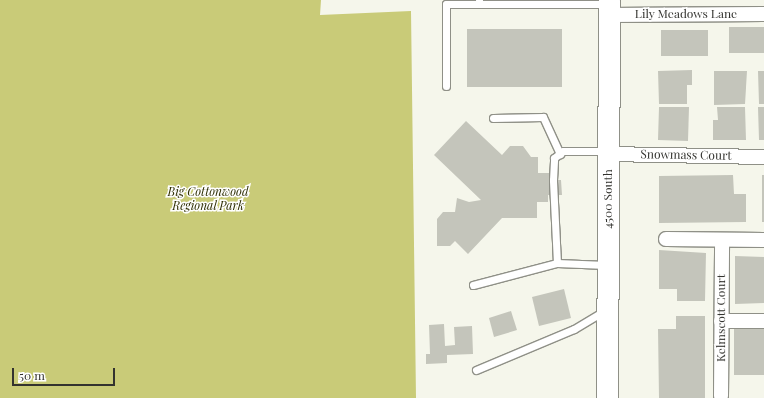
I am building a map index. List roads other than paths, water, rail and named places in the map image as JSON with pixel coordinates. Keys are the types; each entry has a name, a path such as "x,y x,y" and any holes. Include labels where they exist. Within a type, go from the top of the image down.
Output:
{"main road":[{"name":"4500 South","path":"606,398 608,309 609,6"}],"street":[{"name":"Lily Meadows Lane","path":"609,6 764,14"},
{"name":"Snowmass Court","path":"608,153 764,157"},
{"path":"666,239 764,240"},
{"name":"Kelmscott Court","path":"721,396 722,240"},
{"path":"721,321 764,321"}],"lane":[{"path":"446,86 446,4 479,2 552,2 609,6"},
{"path":"493,118 543,117 560,154"},
{"path":"556,263 553,180 554,158 563,151 608,153"},
{"path":"472,285 556,263 608,265"},
{"path":"476,370 574,329 608,309"}],"park label":[{"name":"Big Cottonwood Regional Park","path":"208,199"}]}
